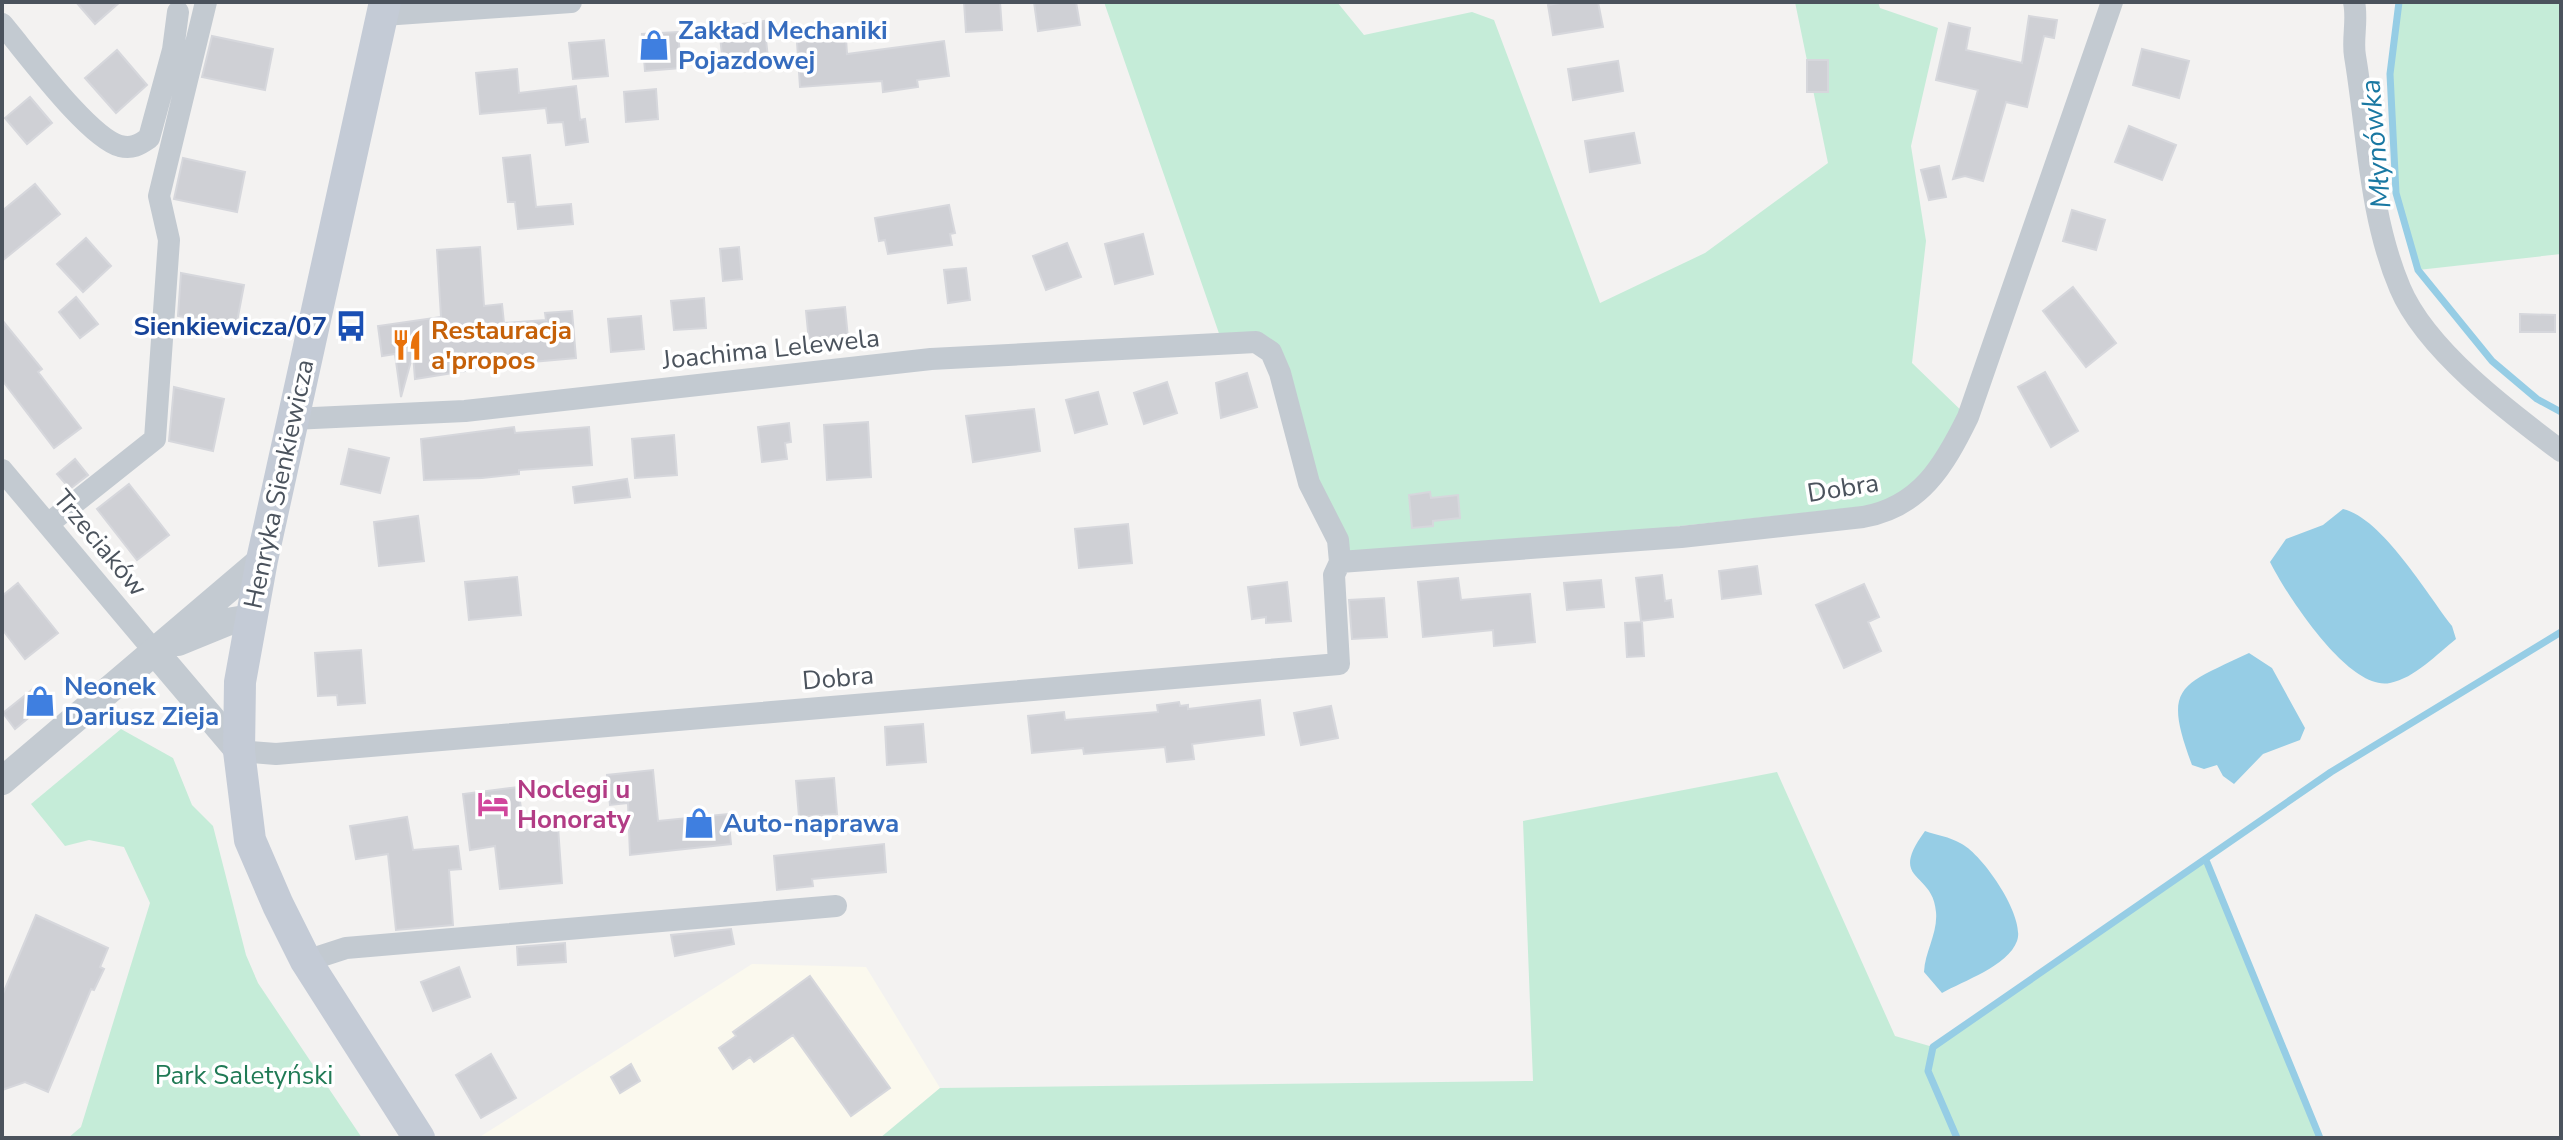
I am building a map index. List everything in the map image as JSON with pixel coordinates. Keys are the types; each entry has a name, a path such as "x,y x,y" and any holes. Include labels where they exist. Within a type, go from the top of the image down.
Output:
{"main road":[{"name":"Henryka Sienkiewicza","path":"384,9 262,560 240,682 239,751 250,840 306,961 419,1138"}],"street":[{"path":"48,524 155,439 169,240 159,196 206,2"},
{"path":"384,9 571,2"},
{"name":"Dobra","path":"1340,562 1681,537 1863,517 1885,513 1907,502 1941,468 1968,417 2112,2"},
{"path":"2354,2 2354,51 2371,183 2401,291 2452,358 2505,411 2561,451"},
{"path":"174,7 198,35"},
{"path":"2,24 93,130 118,145 135,147 149,138 173,50 174,7"},
{"name":"Dobra","path":"239,751 276,754 1339,664 1334,575 1340,562 1338,540 1309,483 1280,373 1271,352 1256,342"},
{"name":"Joachima Lelewela","path":"292,419 465,411 931,359 1256,342"},
{"name":"Trzeciaków","path":"2,470 155,652"},
{"path":"2,781 262,560"},
{"path":"155,652 227,622 251,618"},
{"path":"155,652 239,751"},
{"path":"306,961 346,948 836,906"}],"shaded area":[{"path":"752,964 866,967 940,1088 880,1138 478,1138"}],"green space":[{"path":"1104,2 1337,2 1364,35 1472,12 1494,20 1600,303 1705,253 1828,163 1795,2 1878,2 1880,8 1938,28 1911,146 1926,241 1912,363 1968,417 1907,502 1340,562 1271,352 1222,342"},
{"path":"2399,2 2561,2 2561,254 2418,270 2396,193 2390,74"},
{"name":"Park Saletyński","path":"121,729 173,758 192,805 213,826 246,955 258,983 362,1138 68,1138 81,1127 150,903 124,847 89,840 65,846 31,804"},
{"path":"1777,772 1895,1036 1933,1047 2206,860 2323,1138 880,1138 940,1088 1533,1081 1523,821"}],"water":[{"path":"2343,509 2358,515 2388,542 2452,626 2456,639 2425,665 2390,683 2374,682 2338,657 2304,617 2270,562 2286,539 2323,525"},
{"path":"2249,653 2272,668 2305,728 2300,740 2263,754 2234,784 2223,776 2217,765 2204,769 2192,765 2183,739 2179,703 2183,691 2193,682"},
{"path":"1925,831 1956,841 1979,859 2009,902 2018,930 2017,941 2004,958 1942,993 1924,972 1936,920 1933,899 1915,875 1910,860"}],"building":[{"path":"76,2 120,2 95,24"},
{"path":"964,2 1000,2 1002,30 966,32"},
{"path":"1034,2 1076,2 1080,25 1038,31"},
{"path":"1598,2 1603,27 1553,35 1548,5"},
{"path":"2029,16 2057,20 2054,38 2044,36 2027,107 2006,102 1983,181 1965,176 1953,179 1978,90 1936,80 1949,23 1970,28 1966,50 2022,63"},
{"path":"764,21 768,58 723,64 719,27"},
{"path":"678,32 681,68 645,71 642,34"},
{"path":"212,36 273,49 265,90 202,77"},
{"path":"846,38 847,54 944,41 949,76 917,80 918,87 883,92 882,81 800,87 797,42"},
{"path":"604,40 608,76 573,79 569,43"},
{"path":"2142,49 2189,61 2179,98 2133,85"},
{"path":"117,50 147,85 116,113 85,78"},
{"path":"1807,60 1828,60 1828,92 1807,92"},
{"path":"1618,61 1623,91 1573,100 1568,69"},
{"path":"517,69 519,93 576,86 580,120 585,119 588,142 566,145 563,122 548,123 546,108 480,114 476,73"},
{"path":"656,89 658,119 626,122 624,92"},
{"path":"30,97 52,123 27,144 5,118"},
{"path":"2129,126 2176,145 2162,180 2115,162"},
{"path":"1634,133 1640,163 1590,172 1585,141"},
{"path":"530,155 536,207 571,204 573,224 518,229 515,202 508,202 503,158"},
{"path":"183,158 245,172 237,212 174,199"},
{"path":"1939,166 1946,197 1929,200 1921,170"},
{"path":"35,184 60,214 2,261 2,211"},
{"path":"949,205 955,233 950,234 952,245 888,254 885,240 879,241 875,218"},
{"path":"2072,210 2105,220 2096,250 2063,241"},
{"path":"1143,234 1153,274 1115,284 1105,244"},
{"path":"86,238 111,266 83,292 57,264"},
{"path":"1067,243 1081,277 1046,290 1033,256"},
{"path":"480,247 484,306 502,304 504,323 546,320 545,313 572,311 576,358 509,364 415,379 413,354 401,397 395,354 382,356 378,326 441,317 437,250"},
{"path":"739,247 742,279 723,281 720,249"},
{"path":"966,268 970,300 948,303 944,270"},
{"path":"181,273 244,285 236,327 178,316"},
{"path":"2073,287 2116,343 2086,367 2043,311"},
{"path":"76,297 98,324 80,338 59,312"},
{"path":"704,298 706,328 674,330 671,301"},
{"path":"845,307 848,338 809,342 806,311"},
{"path":"2520,314 2555,315 2555,332 2520,332"},
{"path":"641,316 644,349 611,352 608,319"},
{"path":"2,320 42,369 38,372 81,428 54,448 2,380"},
{"path":"2045,372 2078,431 2051,447 2018,387"},
{"path":"1247,373 1257,407 1221,418 1216,383"},
{"path":"1167,382 1177,413 1144,424 1134,393"},
{"path":"174,387 224,399 213,451 169,441"},
{"path":"1098,392 1107,424 1075,433 1066,400"},
{"path":"1034,409 1040,451 973,462 966,416"},
{"path":"868,422 871,477 827,480 824,425"},
{"path":"789,423 791,442 785,443 787,459 762,462 758,427"},
{"path":"514,427 515,433 589,427 592,465 519,470 519,474 482,478 424,480 421,439"},
{"path":"674,435 677,475 635,478 632,439"},
{"path":"349,449 389,458 380,493 341,484"},
{"path":"75,459 88,475 70,489 57,474"},
{"path":"627,479 630,497 575,503 573,487"},
{"path":"129,484 169,535 137,560 97,509"},
{"path":"1430,492 1431,498 1458,495 1460,518 1433,521 1433,526 1412,528 1409,495"},
{"path":"418,516 424,561 379,566 374,522"},
{"path":"1128,524 1132,563 1079,568 1075,529"},
{"path":"1757,566 1761,594 1722,599 1719,571"},
{"path":"1662,575 1665,601 1671,600 1673,617 1641,621 1636,578"},
{"path":"517,577 521,615 469,620 465,582"},
{"path":"1458,578 1461,600 1530,594 1535,642 1494,646 1493,630 1423,637 1418,582"},
{"path":"1601,580 1604,607 1567,610 1564,583"},
{"path":"1287,582 1291,621 1266,623 1266,617 1252,619 1248,587"},
{"path":"18,583 58,633 25,659 2,629 2,596"},
{"path":"1864,584 1879,617 1868,622 1881,651 1844,668 1816,605"},
{"path":"1384,598 1387,637 1352,639 1349,600"},
{"path":"1642,622 1644,656 1627,657 1625,623"},
{"path":"361,650 365,703 338,705 337,695 318,696 315,653"},
{"path":"38,685 50,700 15,729 3,713"},
{"path":"1260,700 1264,735 1192,744 1194,759 1167,762 1165,747 1084,754 1083,748 1032,753 1028,716 1064,712 1065,720 1158,712 1157,705 1179,702 1180,706 1188,705 1188,709"},
{"path":"1331,706 1338,738 1301,745 1294,713"},
{"path":"923,724 926,762 887,765 885,727"},
{"path":"653,770 658,821 728,814 731,844 630,855 628,803 610,805 607,775"},
{"path":"834,778 837,814 799,817 796,781"},
{"path":"518,787 524,830 558,827 562,883 500,889 495,846 470,850 463,794"},
{"path":"407,817 413,850 458,846 461,869 449,870 453,925 396,930 388,854 356,859 350,826"},
{"path":"884,844 886,872 812,879 813,886 777,890 774,856"},
{"path":"36,915 108,948 100,967 104,969 94,990 91,989 48,1092 25,1082 2,1090 2,996"},
{"path":"731,929 734,944 675,956 671,935"},
{"path":"565,943 566,962 518,965 517,947"},
{"path":"459,967 470,997 433,1011 421,982"},
{"path":"810,976 890,1088 851,1116 793,1035 754,1062 750,1057 733,1069 719,1048 736,1036 733,1032"},
{"path":"491,1054 516,1098 481,1118 456,1075"},
{"path":"631,1064 640,1081 620,1093 611,1077"}],"waterway":[{"name":"Młynówka","path":"2399,2 2390,74 2396,193 2418,270 2492,361 2537,399 2561,412"},
{"path":"1957,1138 1928,1071 1933,1047 2331,772 2561,632"},
{"path":"2206,860 2320,1138"}],"place":[{"name":"Zakład Mechaniki Pojazdowej","path":"654,45"},
{"name":"Sienkiewicza/07","path":"351,326"},
{"name":"Restauracja a'propos","path":"407,345"},
{"name":"Neonek Dariusz Zieja","path":"40,701"},
{"name":"Noclegi u Honoraty","path":"493,804"},
{"name":"Auto-naprawa","path":"699,823"}]}
